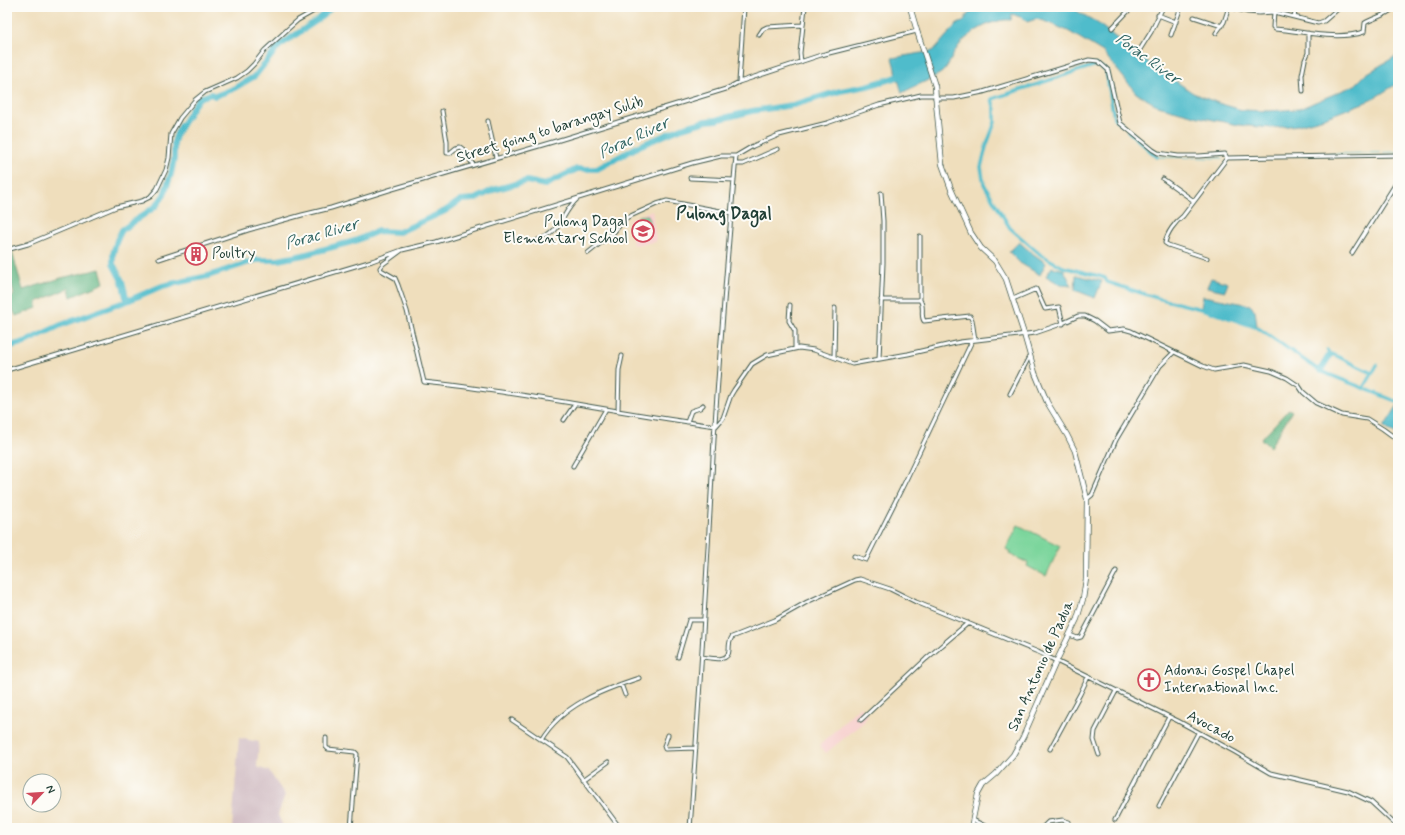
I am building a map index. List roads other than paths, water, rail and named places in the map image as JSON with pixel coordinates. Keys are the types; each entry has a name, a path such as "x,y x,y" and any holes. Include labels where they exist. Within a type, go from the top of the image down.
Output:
{"street":[{"path":"10,249 28,244 116,207 142,201 150,197 157,189 170,158 171,134 180,118 195,100 205,92 237,78 247,71 265,50 298,20 321,7"},
{"path":"739,82 744,7"},
{"path":"801,62 800,53 804,7"},
{"name":"San Antonio de Padua","path":"910,7 934,83 942,164 971,233 981,248 995,261 1006,279 1035,373 1047,402 1067,435 1074,451 1087,499 1086,579 1083,599 1077,619 1013,755 996,774 983,785 978,794 971,828"},
{"path":"1112,28 1132,7"},
{"path":"1139,51 1151,32 1162,7"},
{"path":"1171,35 1181,7"},
{"path":"1216,33 1222,26 1229,7 1248,12 1274,12 1318,23 1340,7"},
{"path":"1269,13 1270,7"},
{"path":"1294,17 1296,7"},
{"path":"1274,12 1274,28 1341,36 1364,32 1365,23 1371,19 1386,14 1395,7"},
{"path":"1158,15 1176,22"},
{"path":"1194,17 1222,26"},
{"path":"759,35 763,29 767,27 802,26"},
{"name":"Street going to barangay Sulib","path":"159,259 248,230 331,208 726,89 739,82 821,56 917,32"},
{"path":"1303,91 1302,75 1308,53 1308,33"},
{"path":"7,370 372,261 402,250 436,242 692,163 721,156 736,156 753,146 779,135 827,123 879,106 921,95 954,98 983,92 1089,60 1102,64 1108,70 1120,123 1152,150 1158,153 1178,156 1225,154 1227,158 1398,155"},
{"path":"442,112 447,142 447,153 450,153 456,148 460,147 464,150 472,165"},
{"path":"488,120 496,158"},
{"path":"735,164 744,164 778,149"},
{"path":"690,828 716,426 736,156"},
{"path":"1207,258 1168,245 1165,243 1166,237 1227,158"},
{"path":"690,178 734,180"},
{"path":"1163,179 1194,201"},
{"path":"1352,253 1398,180"},
{"path":"879,359 883,220 881,193"},
{"path":"538,240 554,232 559,226 569,206 578,197"},
{"path":"588,253 613,232 626,218 667,201 731,213"},
{"path":"854,556 866,560 973,340 972,320 970,316 924,322 922,319 922,305 920,300 920,236"},
{"path":"402,250 380,268 395,278 398,285 407,311 424,382 542,398 716,426"},
{"path":"1013,299 1036,289 1045,309 1059,307 1063,324"},
{"path":"881,300 920,300"},
{"path":"790,305 789,321 795,331 795,348"},
{"path":"834,357 835,308"},
{"path":"716,426 723,418 731,395 752,364 767,355 799,348 814,350 852,364 973,340 1046,330 1063,324 1078,316 1085,316 1095,320 1108,331 1124,329 1130,331 1214,370 1244,365 1271,371 1287,378 1299,386 1316,403 1342,415 1367,420 1398,440"},
{"path":"1087,499 1092,495 1116,440 1160,366 1174,352"},
{"path":"1010,394 1030,354"},
{"path":"618,411 622,356"},
{"path":"564,420 575,404"},
{"path":"687,422 691,411 700,408 703,405"},
{"path":"573,466 606,409"},
{"path":"1070,635 1077,638 1081,637 1116,571"},
{"name":"Avocado","path":"702,657 726,657 729,654 730,640 732,637 775,620 807,602 859,579 890,589 916,602 1057,661 1169,717 1271,773 1348,791 1370,802 1398,827"},
{"path":"678,657 689,620 703,620"},
{"path":"861,720 926,658 968,623"},
{"path":"1050,749 1088,677"},
{"path":"541,740 547,730 557,719 575,706 593,695 639,678"},
{"path":"621,684 624,695"},
{"path":"1099,755 1094,740 1095,731 1116,691"},
{"path":"1115,820 1169,717"},
{"path":"512,720 567,757 620,828"},
{"path":"1159,806 1198,733"},
{"path":"668,736 664,746 665,749 696,748"},
{"path":"326,738 326,747 328,749 355,752 357,754 351,828"},
{"path":"583,780 608,762"},
{"path":"973,820 989,828"},
{"path":"1042,828 1048,822 1063,820 1069,822"}],"water":[{"path":"977,7 1070,7 1096,22 1138,55 1193,93 1218,103 1242,110 1268,111 1299,109 1355,85 1366,74 1398,55 1398,83 1371,100 1324,118 1298,125 1272,128 1239,125 1199,117 1158,106 1136,93 1103,52 1068,31 1036,19 1027,22 1023,18 1012,14 1011,20 997,21 974,32 962,42 946,68 941,73 902,93 892,58 933,51 956,25 964,21 967,15"},
{"path":"1019,242 1046,263 1040,275 1020,263 1009,252"},
{"path":"1052,267 1064,270 1072,286 1061,285 1046,276"},
{"path":"1076,275 1102,281 1095,298 1075,290"},
{"path":"1211,278 1228,283 1225,291 1207,287"},
{"path":"1203,296 1250,305 1255,310 1257,326 1201,308"},
{"path":"1398,405 1398,436 1384,427"}],"waterway":[{"path":"127,301 122,281 113,264 113,254 117,240 122,230 156,206 164,195 174,159 174,142 177,133 194,105 199,98 211,94 215,96 233,89 255,76 279,46 319,19 332,7"},
{"path":"1121,124 1114,118 1106,70 1096,65 992,99 995,110 995,122 981,167 984,184 1010,228 1041,255 1063,267 1099,276 1105,278 1107,282 1157,298 1209,311 1258,328 1320,371 1398,402"},
{"name":"Porac River","path":"7,347 25,342 61,325 127,301 162,286 208,276 256,260 278,260 303,255 355,241 378,231 399,232 445,211 461,200 475,199 493,190 527,181 545,185 577,169 597,169 639,146 682,128 752,111 793,105 840,91 867,86 904,75"},
{"path":"1128,131 1157,157"},
{"path":"1304,155 1398,152"},
{"path":"1157,157 1223,158"},
{"path":"1317,369 1320,368 1329,353 1327,350"},
{"path":"1321,372 1332,354 1372,373"},
{"path":"1364,388 1377,365"}],"place":[{"name":"Pulong Dagal Elementary School","path":"643,231"},
{"name":"Poultry","path":"196,254"},
{"name":"Adonai Gospel Chapel International Inc.","path":"1149,680"}],"district":[{"name":"Pulong Dagal","path":"724,214"}]}
